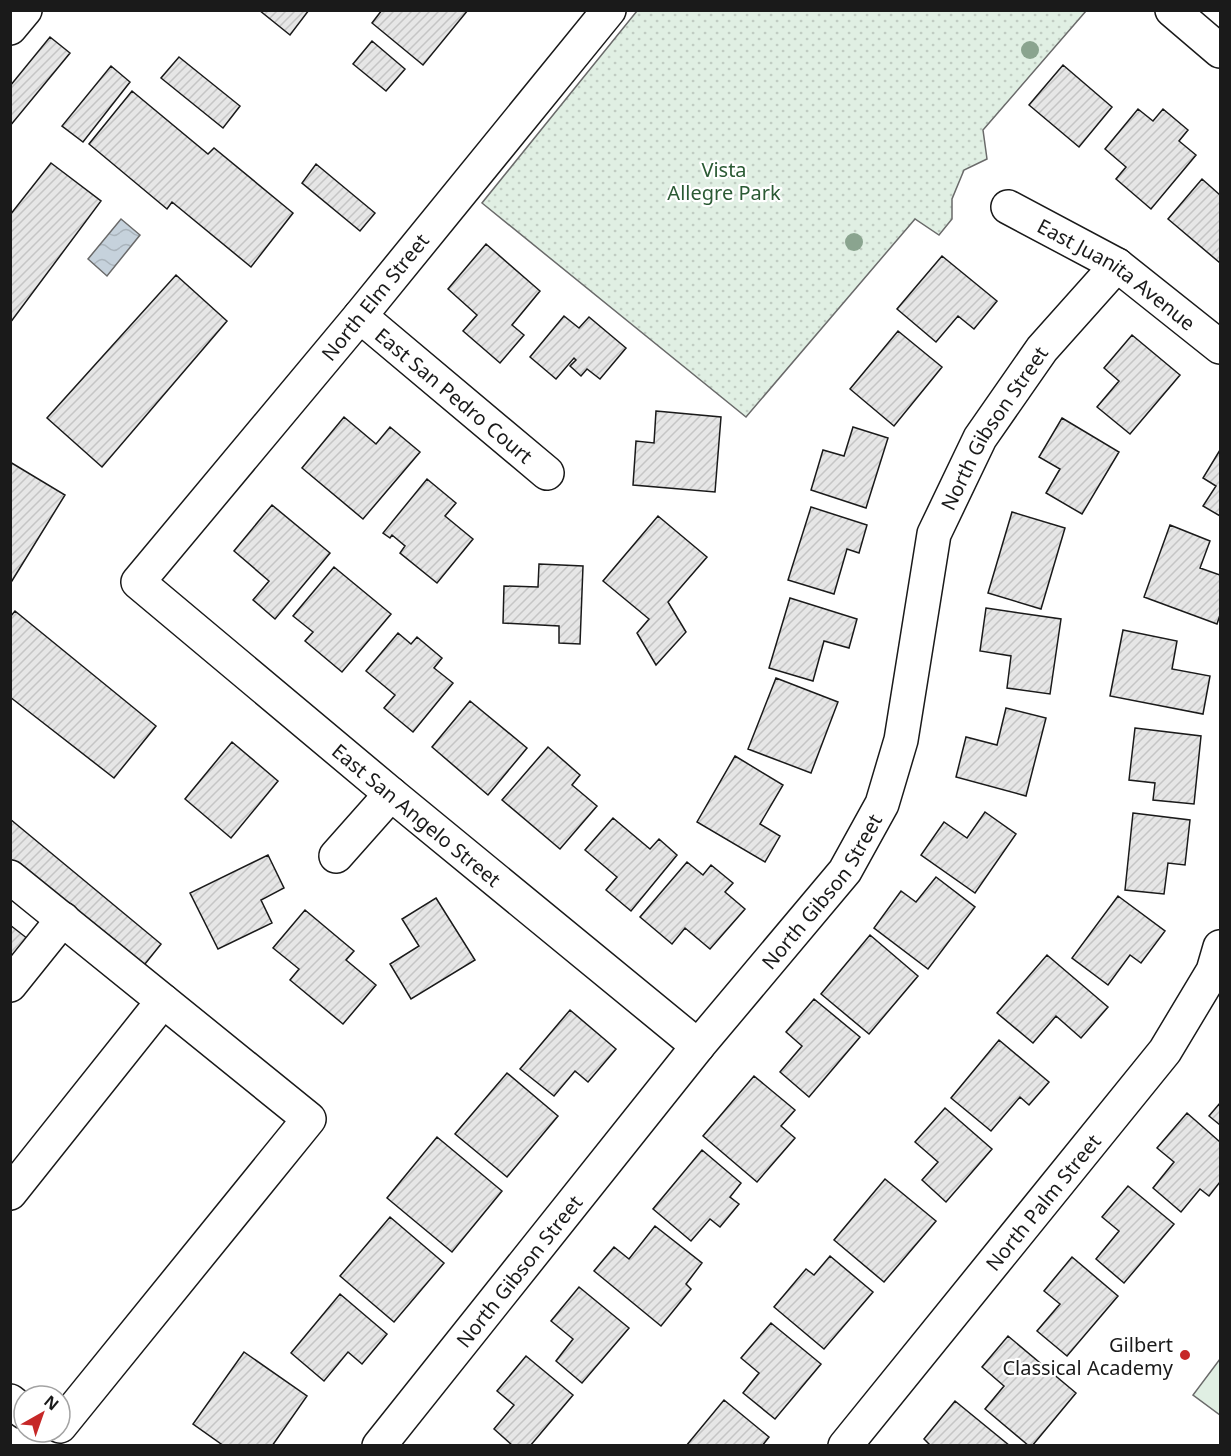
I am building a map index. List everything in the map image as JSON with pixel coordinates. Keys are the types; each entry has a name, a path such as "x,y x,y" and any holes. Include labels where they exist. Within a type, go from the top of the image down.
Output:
{"street":[{"path":"10,28 24,10"},
{"name":"North Elm Street","path":"138,582 360,316 609,10"},
{"path":"1172,10 1221,51"},
{"name":"East Juanita Avenue","path":"1008,207 1117,265 1221,347"},
{"name":"North Gibson Street","path":"379,1446 698,1046 845,871 882,804 901,740 934,534 980,438 1042,349 1117,265"},
{"name":"East San Pedro Court","path":"360,316 547,473"},
{"name":"East San Angelo Street","path":"138,582 391,794 698,1046"},
{"path":"336,856 391,794"},
{"path":"12,882 63,920 309,1119 72,1411"},
{"path":"10,985 63,920"},
{"name":"North Palm Street","path":"845,1446 1165,1051 1213,971 1221,947"},
{"path":"10,1193 163,1001"}],"green space":[{"name":"Vista Allegre Park","path":"637,11 1086,11 983,130 987,159 964,170 952,199 952,219 939,235 915,219 746,417 482,203"},
{"path":"1220,1359 1220,1415 1193,1395"}],"water":[{"path":"121,219 140,235 107,276 88,259"}],"building":[{"path":"259,10 309,10 290,35"},
{"path":"382,10 468,10 423,65 372,23"},
{"path":"50,37 70,53 10,126 10,86"},
{"path":"372,41 405,69 386,91 353,64"},
{"path":"179,57 240,106 223,128 161,78"},
{"path":"1063,65 1112,107 1079,147 1029,105"},
{"path":"111,66 130,82 83,142 62,126"},
{"path":"132,91 208,154 214,148 293,213 251,267 172,202 167,209 89,144"},
{"path":"1138,109 1153,121 1163,109 1188,130 1179,141 1196,155 1151,209 1116,179 1126,167 1105,149"},
{"path":"51,163 101,201 10,323 10,215"},
{"path":"316,164 375,213 360,231 302,183"},
{"path":"1202,179 1220,195 1220,263 1168,219"},
{"path":"486,244 540,291 512,325 524,335 500,363 463,331 477,315 448,289"},
{"path":"942,256 997,301 974,329 958,316 936,342 897,309"},
{"path":"176,275 227,321 102,467 47,418"},
{"path":"564,316 579,328 589,317 626,348 600,379 587,369 581,376 570,366 576,360 574,358 556,379 530,357"},
{"path":"898,331 942,367 894,426 850,389"},
{"path":"1132,335 1180,375 1130,434 1097,407 1119,381 1104,368"},
{"path":"656,411 721,417 715,492 633,485 636,441 654,443"},
{"path":"344,417 376,444 390,427 420,452 363,519 302,468"},
{"path":"1062,418 1119,452 1082,514 1046,493 1060,469 1039,457"},
{"path":"853,427 888,438 866,508 811,490 823,450 844,456"},
{"path":"1220,450 1220,516 1203,506 1216,486 1203,478"},
{"path":"10,462 65,495 10,584"},
{"path":"427,479 456,503 445,516 473,539 437,583 400,553 405,546 392,535 390,538 383,533"},
{"path":"272,505 330,553 275,619 253,600 269,581 234,551"},
{"path":"811,507 867,525 859,553 847,549 834,594 788,580"},
{"path":"1012,512 1065,528 1041,609 988,593"},
{"path":"658,516 707,557 668,602 686,632 656,665 637,633 649,619 603,581"},
{"path":"1170,525 1210,541 1200,568 1220,575 1220,615 1217,624 1144,597"},
{"path":"539,564 583,566 580,644 559,643 559,626 503,623 504,586 538,587"},
{"path":"334,567 391,614 342,672 305,641 313,632 293,616"},
{"path":"790,598 857,619 849,648 824,641 813,681 769,668"},
{"path":"986,608 1061,619 1050,694 1007,688 1011,656 980,651"},
{"path":"15,611 156,726 114,778 10,697 10,617"},
{"path":"1123,630 1177,641 1172,669 1210,676 1203,714 1110,696"},
{"path":"398,633 411,644 417,637 442,658 434,668 453,683 413,732 384,708 395,695 366,671"},
{"path":"776,678 838,702 811,773 748,749"},
{"path":"470,701 527,748 488,795 432,747"},
{"path":"1006,708 1046,718 1026,796 956,777 966,737 997,745"},
{"path":"1135,728 1201,736 1194,804 1153,800 1155,783 1129,780"},
{"path":"232,742 278,781 231,838 185,799"},
{"path":"548,747 580,775 572,785 597,806 560,849 502,800"},
{"path":"735,756 783,785 760,824 780,836 765,862 697,822"},
{"path":"985,812 1016,834 975,893 921,855 944,822 967,838"},
{"path":"1133,813 1190,820 1185,865 1168,863 1164,894 1125,890"},
{"path":"613,818 650,849 659,839 677,855 631,911 606,890 617,877 585,850"},
{"path":"10,819 161,944 141,969 10,861"},
{"path":"268,855 284,888 261,900 272,923 218,949 190,893"},
{"path":"687,862 703,875 711,865 733,883 725,892 745,909 710,949 685,928 672,944 640,917"},
{"path":"936,877 975,907 928,969 874,928 901,891 916,902"},
{"path":"1118,896 1165,931 1141,963 1130,955 1108,985 1072,958"},
{"path":"436,898 475,960 411,999 390,964 419,946 402,919"},
{"path":"305,910 354,951 346,960 376,985 343,1024 290,980 299,969 273,948"},
{"path":"10,925 28,939 10,961"},
{"path":"870,935 918,976 869,1034 821,994"},
{"path":"1047,955 1108,1007 1081,1038 1056,1016 1033,1043 997,1013"},
{"path":"814,999 860,1037 809,1097 780,1072 802,1046 786,1032"},
{"path":"570,1010 616,1049 588,1082 575,1071 554,1096 520,1069"},
{"path":"999,1040 1049,1082 1029,1105 1020,1097 991,1131 951,1098"},
{"path":"507,1073 558,1116 507,1177 455,1134"},
{"path":"754,1076 795,1110 781,1126 795,1138 757,1182 703,1136"},
{"path":"1220,1103 1220,1125 1209,1116"},
{"path":"945,1108 992,1149 946,1202 922,1180 938,1162 915,1142"},
{"path":"1187,1113 1220,1142 1220,1182 1209,1196 1200,1189 1181,1212 1153,1188 1174,1162 1157,1148"},
{"path":"437,1137 502,1191 452,1252 387,1198"},
{"path":"702,1150 741,1183 730,1197 739,1204 720,1227 710,1219 691,1241 653,1209"},
{"path":"885,1179 936,1221 884,1282 834,1240"},
{"path":"1128,1186 1174,1224 1124,1283 1096,1259 1119,1231 1102,1217"},
{"path":"390,1217 444,1263 394,1322 340,1276"},
{"path":"655,1226 702,1263 686,1284 691,1289 661,1326 594,1271 614,1247 629,1259"},
{"path":"830,1256 873,1292 824,1349 774,1307 806,1269 814,1275"},
{"path":"1072,1257 1118,1296 1067,1356 1037,1331 1060,1304 1044,1291"},
{"path":"579,1287 629,1328 582,1383 556,1361 573,1339 551,1321"},
{"path":"340,1294 387,1334 362,1364 348,1352 324,1381 291,1353"},
{"path":"771,1323 821,1364 775,1419 743,1393 759,1373 741,1358"},
{"path":"1008,1336 1076,1393 1032,1446 1029,1446 985,1409 1004,1386 982,1367"},
{"path":"244,1352 307,1396 272,1446 224,1446 193,1424"},
{"path":"526,1356 573,1395 530,1446 513,1446 494,1429 514,1405 497,1391"},
{"path":"724,1400 769,1437 762,1446 686,1446"},
{"path":"955,1401 1010,1446 931,1446 924,1439"}],"place":[{"name":"Gilbert Classical Academy","path":"1185,1355"}]}
